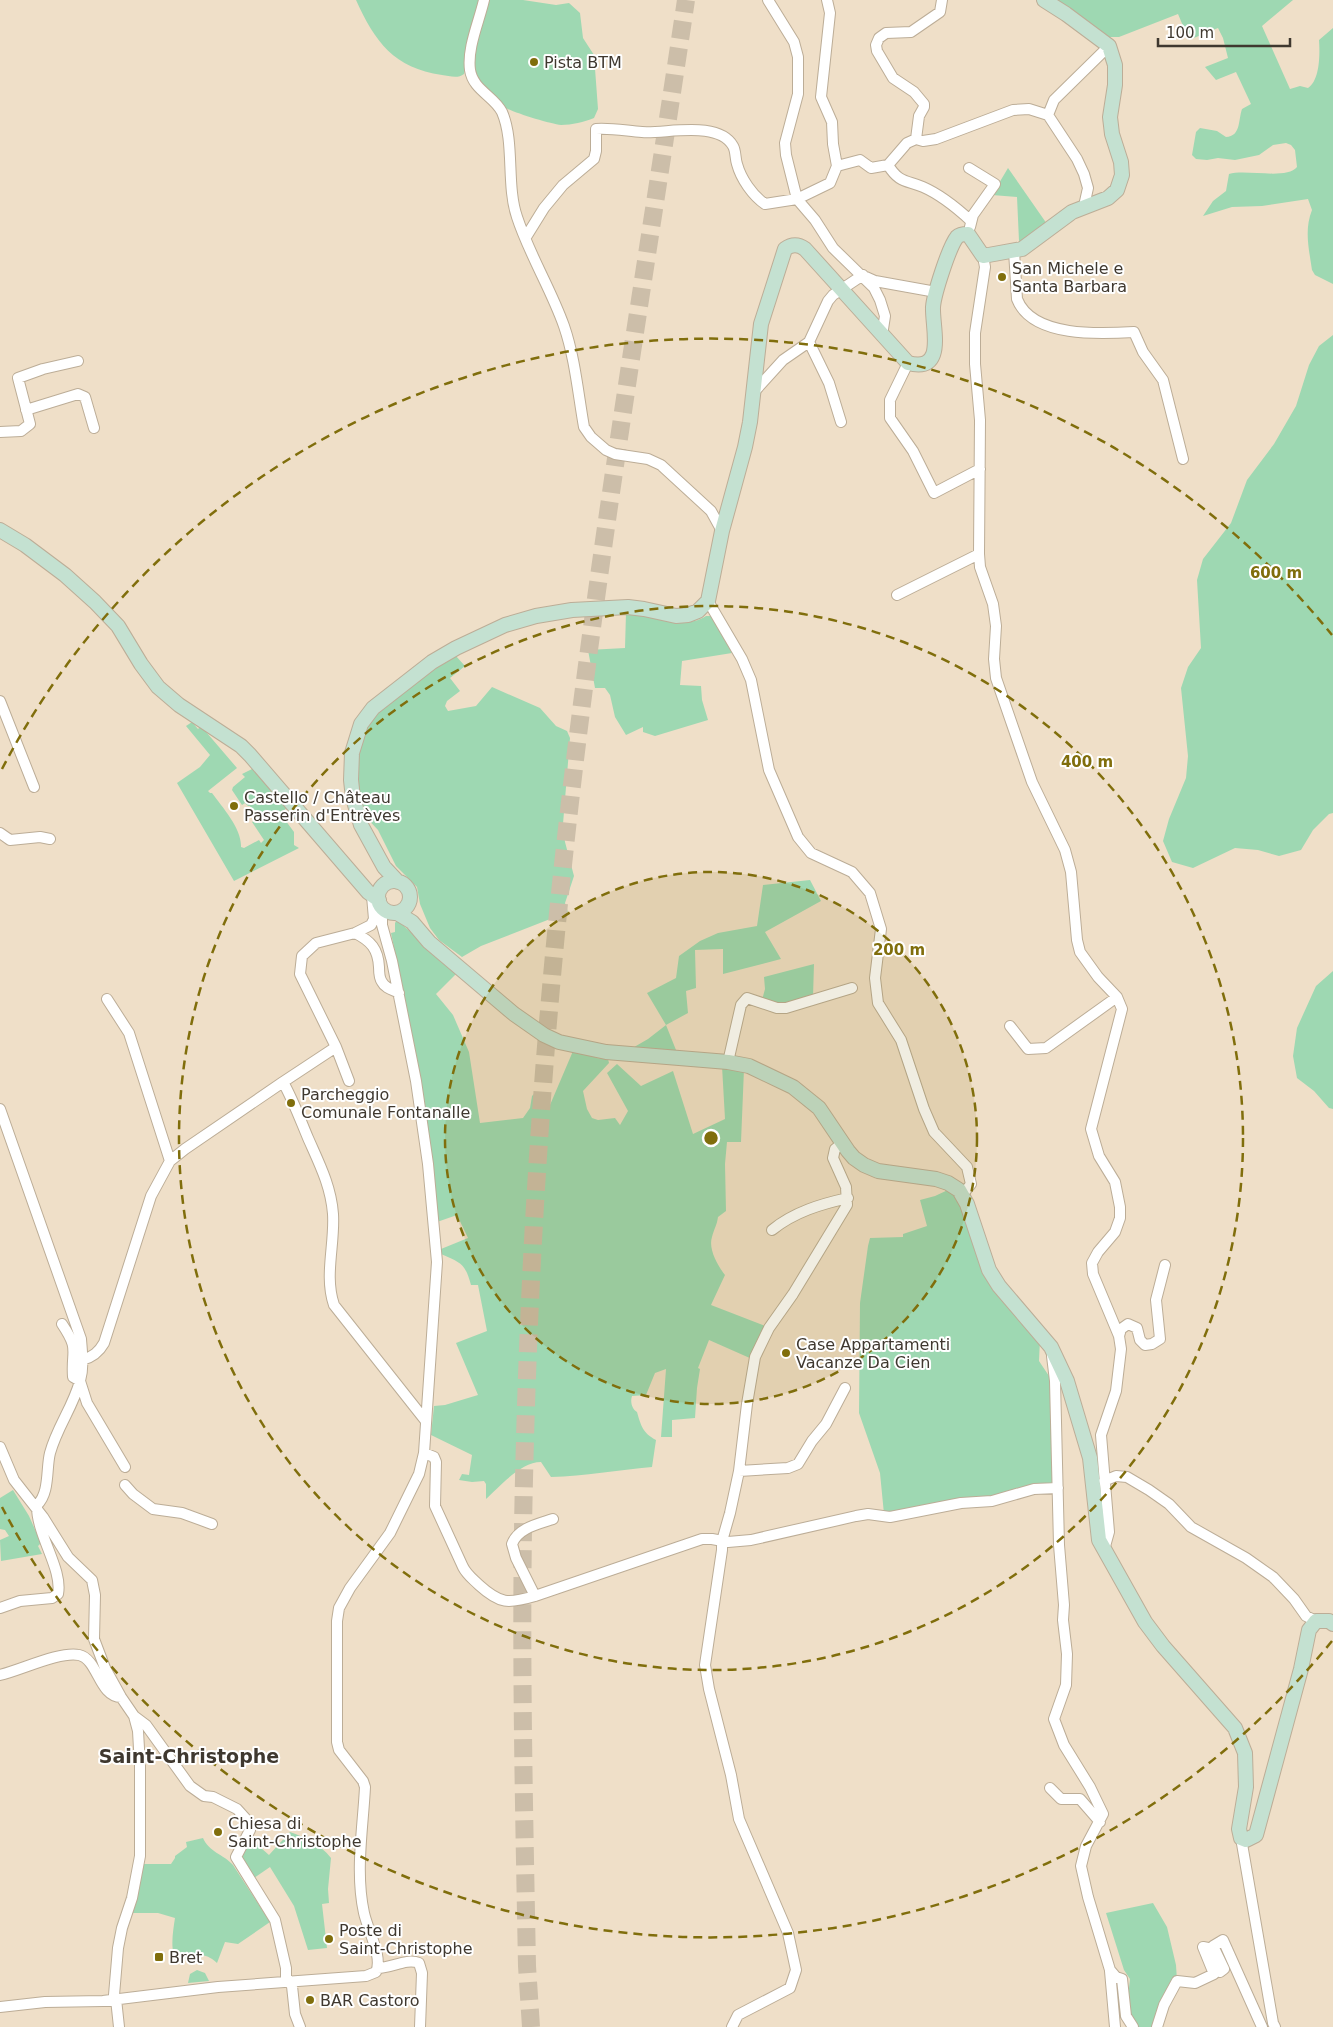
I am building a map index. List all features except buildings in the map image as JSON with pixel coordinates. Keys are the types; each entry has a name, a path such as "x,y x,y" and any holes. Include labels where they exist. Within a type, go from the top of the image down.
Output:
{"street":[{"path":"484,0 472,46 470,71 473,82 501,111 506,130 515,208 564,326 584,427 591,437 606,450 616,454 648,459 661,465 711,511 722,531"},
{"path":"768,0 794,42 798,58 798,94 785,143 786,155 797,198 815,220 833,248 874,288 883,308 884,322 880,331"},
{"path":"526,237 544,208 563,185 594,159 596,129 644,133 695,130 718,135 729,140 735,147 739,172 758,199 765,204 797,198 830,184 837,166 832,122 821,97 830,13 826,0"},
{"path":"916,139 919,116 924,104 914,92 893,78 877,51 876,45 879,38 886,33 911,32 930,20 940,12 942,0"},
{"path":"983,256 1014,251 1028,246 1072,212 1108,198 1117,190 1122,175 1121,162 1112,134 1110,117 1115,85 1115,65 1109,46 1044,0"},
{"path":"1048,115 1054,100 1109,46"},
{"path":"837,166 860,160 871,168 888,165 907,143 916,139 923,141 936,138 1014,110 1029,109 1048,115 1077,159 1088,188 1084,206"},
{"path":"888,165 900,180 924,188 953,206 969,228 983,256 985,267 975,333 975,364 980,420 979,554 980,567 993,604 996,626 994,658 996,678 1032,782 1065,850 1071,872 1077,940 1080,952 1098,977 1117,997 1122,1008 1091,1129 1099,1156 1115,1182 1120,1206 1120,1218 1115,1232 1098,1252 1092,1263 1092,1274 1119,1336 1121,1350 1112,1406 1101,1434 1109,1532 1104,1550"},
{"path":"0,2007 45,2002 89,2002 218,1987 366,1976 376,1972 379,1957 372,1942 361,1896 361,1832 365,1787 363,1781 340,1750 337,1742 337,1622 343,1598 390,1533 419,1474 424,1452 437,1262 428,1164 416,1082 399,992 381,918 386,898 384,867 361,825 353,798 351,780 352,753 362,724 373,708 432,662 456,648 505,625 536,616 572,610 628,607 682,616 698,611 708,601 722,531 746,447 761,324 776,282 782,253 793,245 802,246 908,364 920,365 926,363 934,352 933,306 950,250 958,236 969,228 973,215 995,184 969,168"},
{"path":"1014,251 1017,299 1019,305 1032,316 1047,326 1062,331 1134,332 1143,352 1163,380 1182,459"},
{"path":"754,392 783,360 809,342 828,301 833,295 862,276"},
{"path":"862,276 936,292"},
{"path":"809,342 829,383 841,422"},
{"path":"0,432 21,431 30,424 18,378 43,368 78,361"},
{"path":"908,364 890,400 890,418 913,451 934,493 980,469"},
{"path":"26,410 78,394 85,397 94,428"},
{"path":"0,530 52,565 95,602 118,626 141,664 158,687 179,705 245,750 360,880 372,886 386,898 419,928 429,942 514,1014 544,1035 559,1042 581,1048 620,1054 728,1062 749,1066 793,1087 819,1108 854,1158 864,1165 878,1171 948,1182 962,1194 989,1270 999,1286 1051,1347 1067,1381 1090,1458 1099,1540 1104,1550 1145,1622 1163,1646 1236,1728 1244,1753 1246,1787 1239,1829 1240,1838 1273,2024 1276,2027"},
{"path":"897,595 979,554"},
{"path":"708,601 742,659 751,680 769,770 798,837 811,854 852,872 870,893 880,930 876,978 878,1003 901,1040 924,1109 934,1132 968,1168 971,1184 962,1194"},
{"path":"0,701 34,787"},
{"path":"0,833 10,840 40,837 50,839"},
{"path":"349,1081 336,1047 300,974 302,956 316,943 355,933 371,925 386,898 407,888 410,895 405,908 386,898"},
{"path":"409,900 419,928"},
{"path":"355,933 368,940 375,949 378,956 381,981 384,985 399,992"},
{"path":"728,1062 741,1005 747,998 777,1008 786,1008 852,988"},
{"path":"1010,1026 1028,1049 1046,1048 1117,997"},
{"path":"107,999 129,1033 170,1162"},
{"path":"82,1360 99,1352 104,1343 151,1196 170,1162 185,1149 336,1047"},
{"path":"283,1082 293,1099 329,1187 334,1229 330,1286 334,1305 425,1420"},
{"path":"0,1110 81,1339 82,1360 80,1381 72,1405 57,1432 50,1455 44,1491 41,1501 37,1504 38,1522 58,1583 58,1594 52,1598 20,1601 0,1608"},
{"path":"732,2027 738,2015 790,1988 796,1970 788,1933 739,1820 732,1775 705,1665 722,1541 739,1472 755,1358 762,1341 844,1212 848,1198 846,1187 833,1158 835,1149 843,1143"},
{"path":"772,1230 786,1218 795,1214 848,1198"},
{"path":"1119,1336 1121,1329 1128,1324 1137,1328 1140,1340 1144,1345 1152,1344 1160,1338 1156,1300 1165,1265"},
{"path":"62,1324 72,1338 75,1348 73,1377 80,1381 87,1402 125,1467"},
{"path":"1051,1347 1055,1381 1064,1605 1063,1620 1067,1654 1066,1685 1054,1719 1064,1744 1090,1787 1103,1814 1086,1846 1081,1866 1088,1897 1110,1970 1115,2027"},
{"path":"739,1472 788,1468 798,1464 812,1441 826,1424 845,1388"},
{"path":"0,1447 14,1480 55,1535 68,1557 92,1580 96,1595 94,1639 105,1668 121,1697 134,1716 146,1726 190,1786 204,1796 213,1797 237,1809 246,1819 250,1830 236,1856 274,1920 286,1968 286,1977 292,1986 295,2014 300,2027"},
{"path":"424,1452 434,1457 436,1462 435,1506 442,1525 467,1574 498,1600 514,1602 702,1539 722,1541 751,1540 856,1516 868,1514 897,1516 961,1503 992,1501 1034,1489 1058,1488"},
{"path":"1104,1481 1116,1476 1127,1477 1149,1490 1169,1504 1191,1527 1246,1558 1273,1578 1294,1599 1306,1616 1316,1621 1329,1621 1333,1624"},
{"path":"125,1485 144,1504 153,1509 182,1513 212,1524"},
{"path":"535,1596 516,1558 512,1544 517,1534 553,1519"},
{"path":"1240,1838 1246,1840 1256,1835 1301,1669 1309,1630 1316,1621"},
{"path":"0,1675 55,1658 79,1655 84,1657 92,1666 110,1694 114,1697 121,1697"},
{"path":"119,2027 114,1994 118,1948 122,1928 132,1898 140,1856 140,1766 138,1731 134,1716"},
{"path":"1050,1788 1061,1799 1080,1799 1100,1822"},
{"path":"1156,2027 1164,2005 1177,1981 1195,1983 1214,1974 1203,1947 1208,1948 1220,1972 1224,1969 1213,1946 1224,1940 1262,2027"},
{"path":"378,1968 386,1968 412,1961 419,1963 422,1973 420,2027"},
{"path":"1110,1970 1116,1977 1122,1979 1126,2016 1133,2027"}],"green space":[{"path":"356,0 481,0 464,74 453,77 425,71 399,59 388,51 379,40"},
{"name":"Pista BTM","path":"489,0 523,0 556,5 569,3 580,13 583,38 594,55 598,109 594,118 561,125 549,123 506,108 486,90 475,72 474,59 476,42"},
{"path":"1052,0 1293,0 1262,26 1290,89 1300,86 1308,88 1312,84 1317,73 1319,40 1333,28 1333,284 1315,275 1312,270 1308,225 1312,210 1308,199 1262,206 1232,207 1203,216 1213,201 1226,191 1229,174 1276,174 1292,171 1297,167 1295,150 1286,143 1273,145 1259,155 1235,160 1218,158 1196,159 1192,155 1196,132 1200,128 1217,131 1226,137 1231,136 1237,131 1242,109 1251,104 1236,72 1216,80 1205,67 1228,58 1223,38 1218,28 1189,40 1178,14 1119,37 1107,37"},
{"path":"1008,168 1047,224 1027,240 1019,241 1017,197 992,195"},
{"path":"1333,335 1333,813 1329,814 1313,830 1301,850 1279,856 1258,850 1235,848 1193,868 1172,862 1163,841 1169,819 1186,778 1188,756 1181,688 1188,667 1201,648 1197,580 1203,559 1231,523 1247,480 1274,444 1296,406 1309,365 1319,346"},
{"path":"626,613 677,622 687,622 712,616 732,653 682,661 680,685 701,686 702,700 708,720 655,736 643,732 643,727 626,735 615,717 610,695 605,688 595,688 588,650 625,648"},
{"path":"455,655 465,666 450,678 460,691 447,701 445,706 448,711 476,706 492,687 540,708 556,726 567,731 570,738 563,824 565,842 574,876 565,903 568,912 481,946 462,957 439,940 430,928 420,904 417,887 396,866 378,830 363,814 358,788 358,749 365,729 377,711 397,693"},
{"path":"192,722 198,729 201,726 237,768 208,791 212,793 231,819 238,833 241,847 244,848 259,840 261,843 264,840 252,822 256,820 250,806 245,803 242,805 232,790 245,777 242,774 254,768 287,808 280,813 294,832 294,845 299,848 234,881 177,783 200,767 210,755 186,726"},
{"path":"810,880 821,901 765,932 781,959 723,974 723,949 695,950 696,988 686,991 688,1013 666,1025 647,993 676,978 679,956 700,941 718,933 757,926 763,885"},
{"path":"397,920 457,973 436,994 453,1015 469,1052 480,1123 523,1118 530,1108 532,1096 536,1092 550,1105 573,1051 594,1055 596,1058 608,1059 609,1063 583,1091 587,1109 592,1118 598,1120 615,1118 620,1125 628,1111 607,1073 617,1064 641,1086 673,1071 693,1134 725,1119 722,1066 744,1069 741,1142 727,1142 725,1164 726,1211 718,1217 711,1242 714,1257 725,1275 711,1305 765,1326 752,1359 709,1340 698,1368 700,1369 695,1418 672,1420 672,1437 661,1437 666,1369 655,1373 646,1395 632,1396 632,1405 637,1412 643,1429 656,1440 652,1467 551,1477 541,1462 533,1463 518,1470 486,1499 486,1484 484,1481 459,1480 462,1474 469,1475 472,1455 431,1435 434,1406 445,1405 478,1395 456,1343 487,1331 478,1285 471,1285 464,1268 441,1254 441,1249 468,1238 457,1215 437,1222 426,1112 418,1063 391,933 395,932"},
{"path":"814,964 813,997 783,1005 762,1000 765,989 764,977"},
{"path":"1333,971 1333,1109 1329,1108 1314,1091 1297,1078 1293,1056 1297,1028 1316,986"},
{"path":"666,1025 678,1055 629,1050 648,1039"},
{"path":"950,1189 956,1195 985,1272 1040,1339 1039,1361 1051,1379 1054,1481 1027,1486 992,1499 884,1514 880,1473 859,1413 860,1303 868,1246 870,1238 903,1237 903,1234 927,1226 920,1200"},
{"path":"13,1490 29,1516 41,1543 38,1546 42,1554 1,1561 0,1540 9,1536 5,1530 0,1529 0,1498"},
{"path":"290,1832 313,1842 331,1858 328,1889 329,1903 322,1904 327,1948 308,1950 294,1906 270,1867 254,1878 241,1855 251,1839 269,1855"},
{"path":"203,1838 212,1850 233,1865 270,1922 238,1944 225,1942 217,1963 203,1955 198,1955 178,1963 173,1954 175,1918 158,1913 131,1913 142,1864 171,1864 175,1856 187,1847 186,1842"},
{"path":"1153,1903 1167,1927 1176,1965 1177,1981 1157,2027 1133,2027 1126,2016 1130,1979 1124,1970 1106,1913"},
{"path":"197,1970 205,1973 209,1981 188,1983 190,1974"}],"tunnel":[{"path":"531,2027 527,1966 522,1662 523,1540 531,1278 544,1078 567,826 597,589 686,0"}],"place":[{"name":"Pista BTM","path":"534,62"},
{"name":"San Michele e Santa Barbara","path":"1002,277"},
{"name":"Castello / Château Passerin d'Entrèves","path":"234,806"},
{"name":"Parcheggio Comunale Fontanalle","path":"291,1103"},
{"name":"Case Appartamenti Vacanze Da Cien","path":"786,1353"},
{"name":"Chiesa di Saint-Christophe","path":"218,1832"},
{"name":"Poste di Saint-Christophe","path":"329,1939"},
{"name":"Bret","path":"159,1957"},
{"name":"BAR Castoro","path":"310,2000"}],"district":[{"name":"Saint-Christophe","path":"189,1756"}]}
